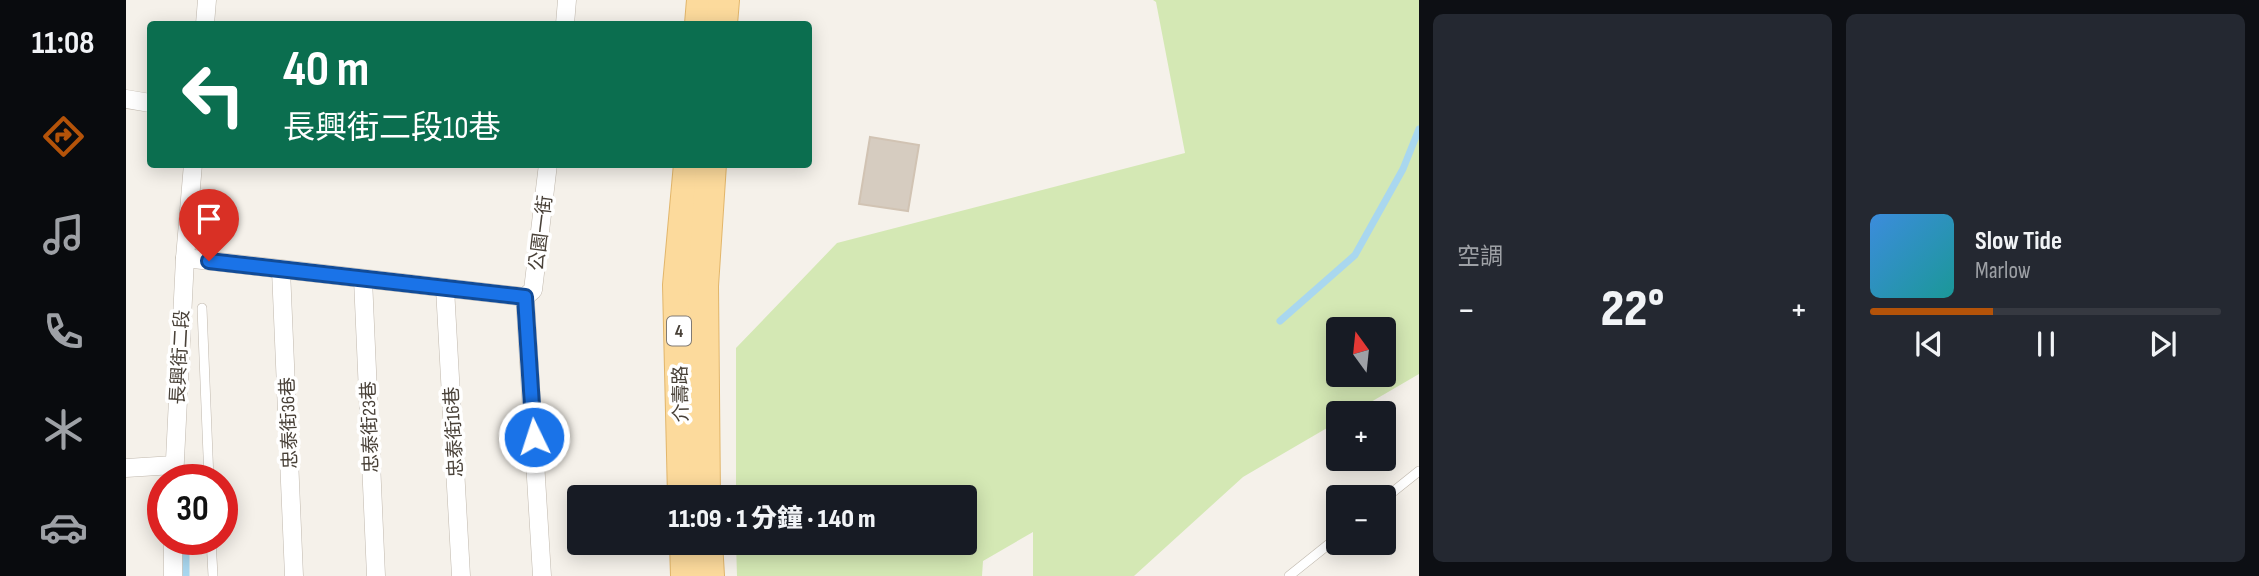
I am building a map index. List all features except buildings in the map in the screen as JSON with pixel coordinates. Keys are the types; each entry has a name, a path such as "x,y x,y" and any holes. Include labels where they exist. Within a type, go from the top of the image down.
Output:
{"main road":[{"path":"700,21 702,0"},
{"path":"722,21 724,0"},
{"name":"介壽路","path":"683,485 678,285 689,168"},
{"name":"介壽路","path":"705,485 703,286 711,168"},
{"path":"685,555 686,576"},
{"path":"708,555 709,576"}],"street":[{"path":"205,21 207,0"},
{"path":"565,21 567,0"},
{"path":"126,99 147,102"},
{"name":"長興街二段","path":"174,464 185,258 193,168"},
{"name":"公園一街","path":"525,297 533,290 548,168"},
{"path":"185,258 525,297 542,576"},
{"name":"忠泰街36巷","path":"281,270 294,576"},
{"name":"忠泰街23巷","path":"363,279 376,576"},
{"name":"忠泰街16巷","path":"445,288 461,576"},
{"path":"126,468 147,470"},
{"path":"173,555 173,576"}],"lane":[{"path":"202,308 208,464"},
{"path":"1396,489 1419,471"},
{"path":"1289,576 1326,546"},
{"path":"212,555 213,576"}],"green space":[{"path":"1153,0 1419,0 1419,374 1373,401 1326,401 1326,429 1243,477 1134,576 1033,576 1033,532 983,561 982,576 737,576 736,555 977,555 977,485 736,485 736,348 837,243 1185,153 1156,2"}],"waterway":[{"path":"1280,321 1355,255 1403,169 1419,129"},
{"path":"186,555 186,576"}],"route":[{"path":"209,261 525,297 534,437"}]}
